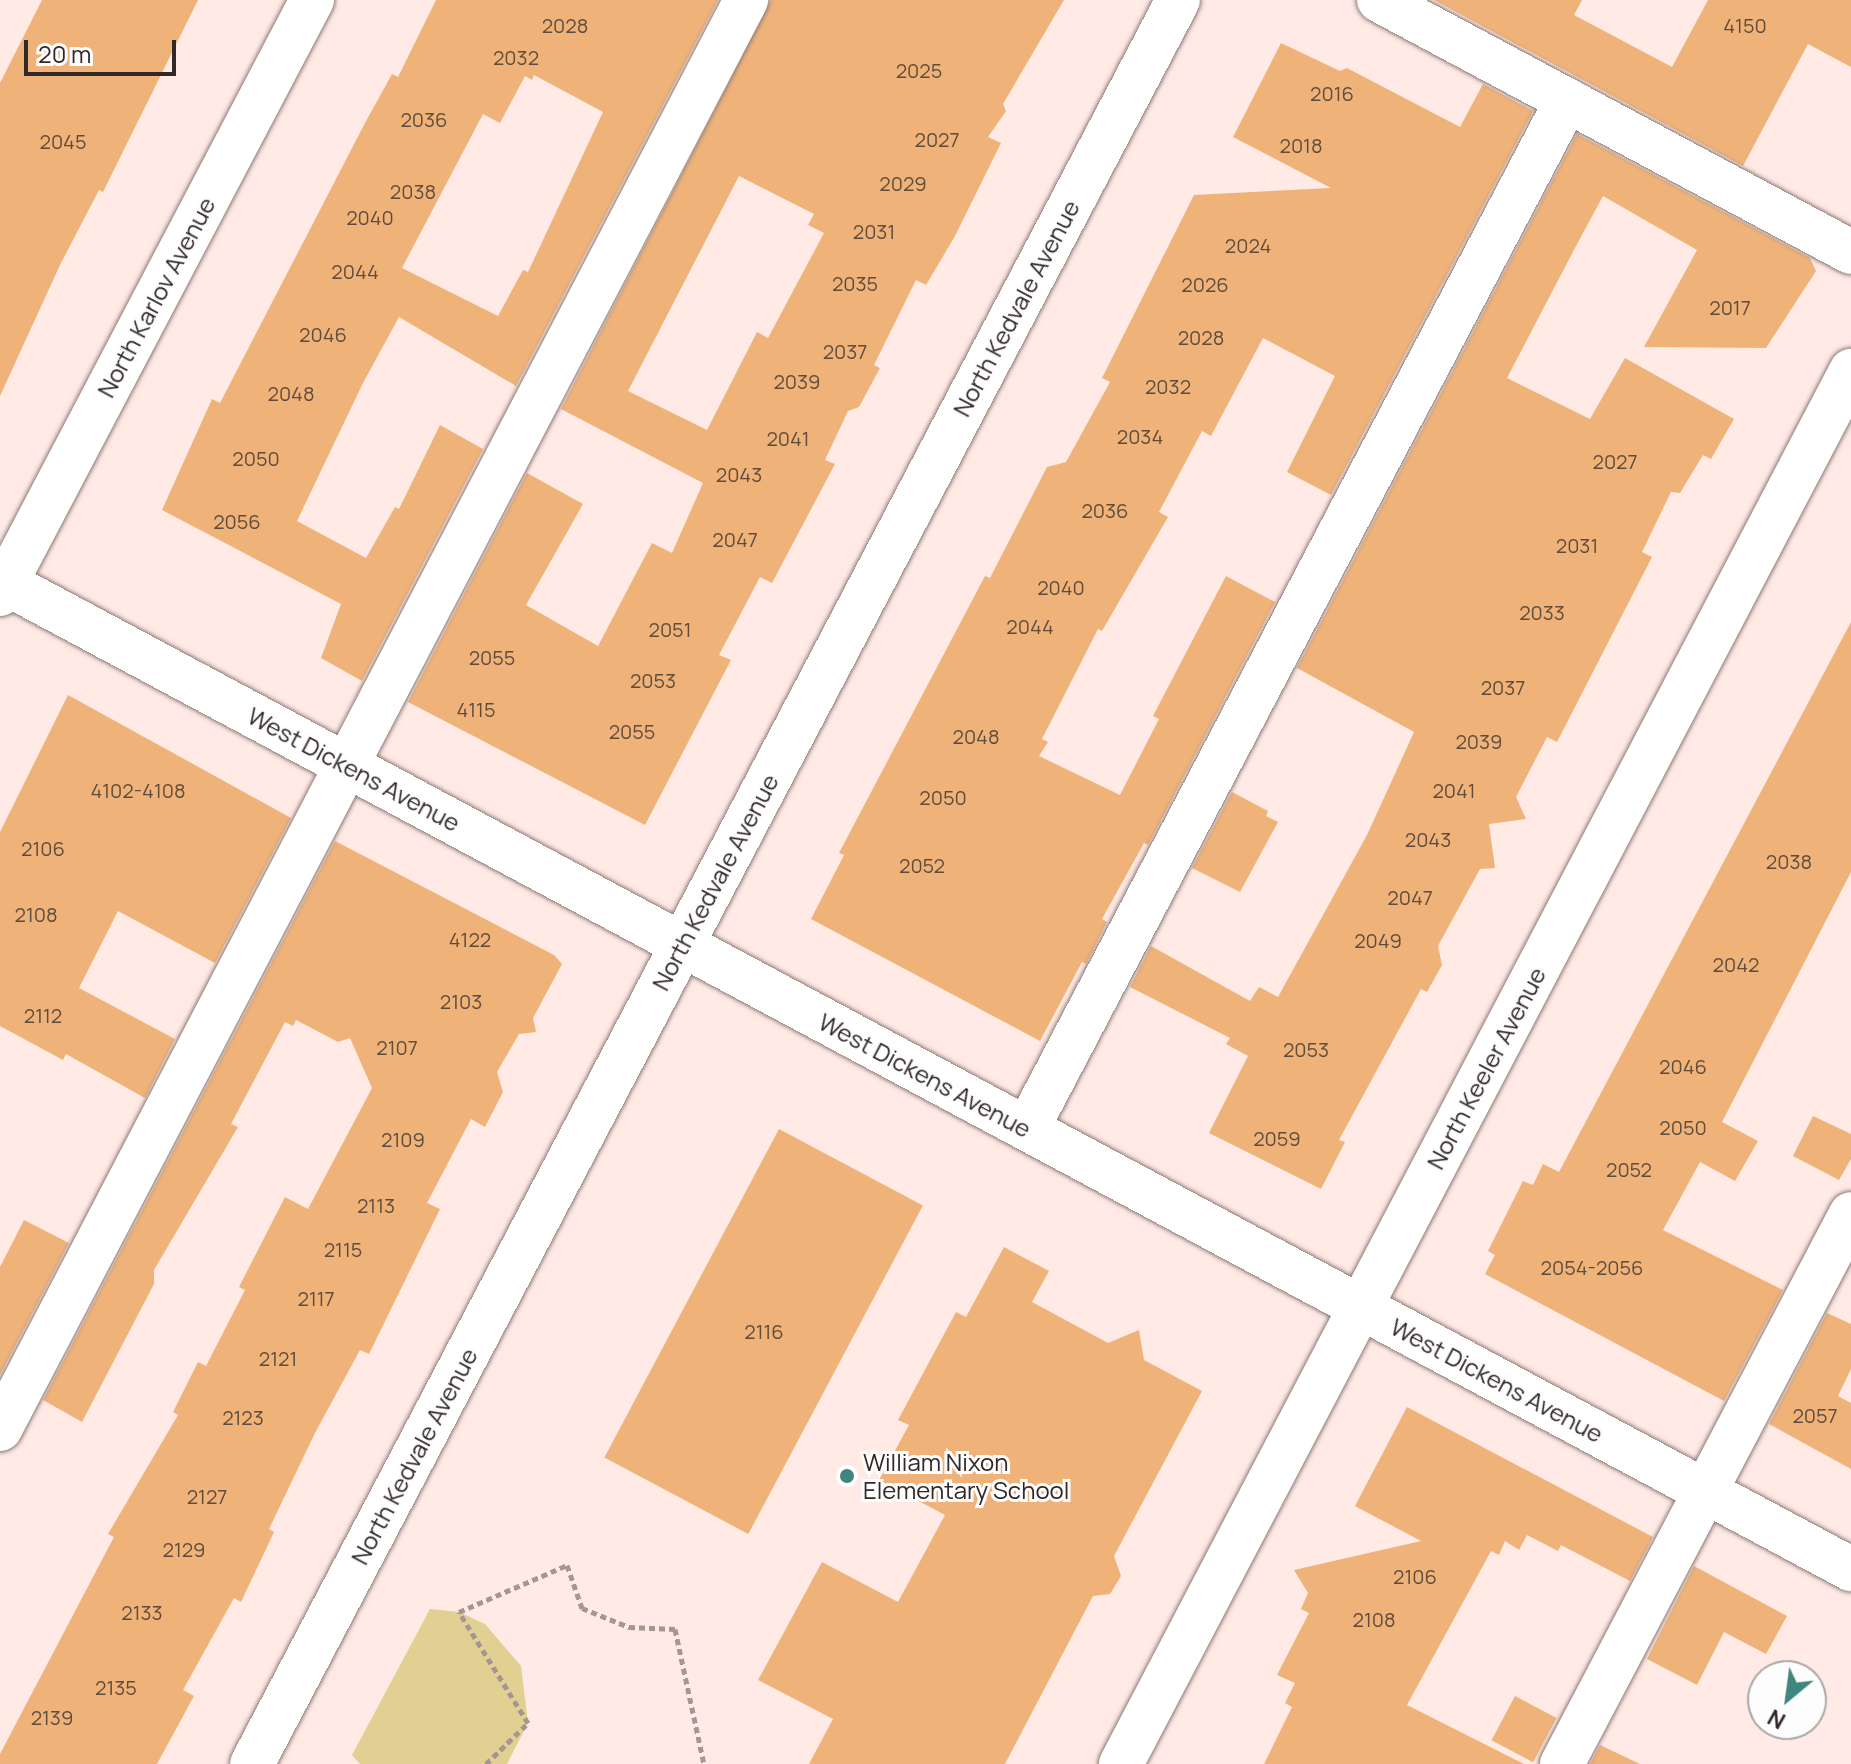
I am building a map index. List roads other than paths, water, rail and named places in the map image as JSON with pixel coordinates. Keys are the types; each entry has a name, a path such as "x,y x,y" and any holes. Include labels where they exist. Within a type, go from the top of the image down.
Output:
{"street":[{"name":"North Karlov Avenue","path":"2,586 312,0"},
{"path":"0,1429 746,0"},
{"name":"North Kedvale Avenue","path":"252,1764 1178,0"},
{"path":"1379,0 1851,252"},
{"path":"1027,1129 1567,100"},
{"name":"North Keeler Avenue","path":"1121,1764 1851,371"},
{"name":"West Dickens Avenue","path":"2,586 346,765 1851,1569"},
{"path":"1562,1764 1851,1214"}],"place":[{"name":"William Nixon Elementary School","path":"847,1476"}]}
